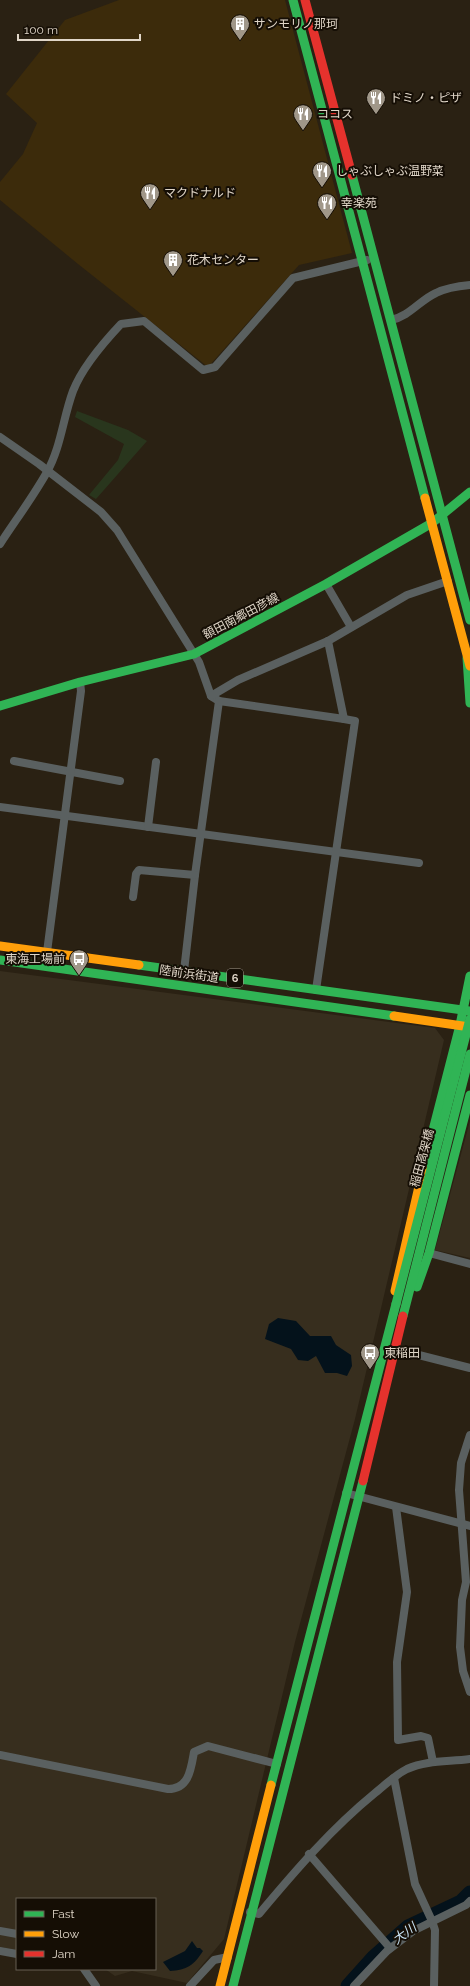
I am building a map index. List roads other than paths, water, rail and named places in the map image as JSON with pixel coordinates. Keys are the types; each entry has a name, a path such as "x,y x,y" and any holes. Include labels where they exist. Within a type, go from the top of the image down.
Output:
{"main road":[{"path":"293,0 470,666"},
{"path":"305,0 468,607 470,620"},
{"name":"額田南郷田彦線","path":"0,706 80,682 194,654 326,584 432,523 470,492"},
{"path":"466,650 470,703"},
{"name":"陸前浜街道","path":"0,946 467,1010"},
{"name":"陸前浜街道","path":"0,960 470,1026"},
{"path":"220,1986 346,1493 385,1349 398,1273 460,1025 467,1010 470,976"},
{"name":"稲田高架橋","path":"385,1349 470,1019"},
{"name":"稲田高架橋","path":"394,1349 470,1054"},
{"path":"233,1986 250,1912 378,1424 394,1349 429,1253 470,1095"}],"street":[{"path":"0,544 47,472 63,430 74,390 84,371 107,339 121,324 144,321 203,370 215,367 293,278 375,258"},
{"path":"391,320 400,318 409,313 436,293 470,285"},
{"path":"0,437 39,464 47,472 101,512 116,530 199,662 211,696 219,701 344,719 355,722 316,990"},
{"path":"211,696 238,680 328,641 407,596 448,581"},
{"path":"326,584 351,627"},
{"path":"328,641 344,719"},
{"path":"47,952 72,771 81,691 80,682"},
{"path":"184,971 195,875 219,701"},
{"path":"14,761 120,781"},
{"path":"148,827 156,762"},
{"path":"0,807 419,864"},
{"path":"133,897 136,874 140,870 195,875"},
{"path":"429,1253 470,1264"},
{"path":"394,1349 470,1368"},
{"path":"470,1435 461,1463 459,1490 466,1582 462,1600 460,1647 463,1671 470,1692"},
{"path":"346,1493 470,1526"},
{"path":"396,1507 407,1592 397,1662 398,1740 421,1736 428,1738 433,1762"},
{"path":"0,1755 168,1790 176,1789 186,1782 191,1772 194,1752 200,1748 208,1746 277,1764"},
{"path":"250,1912 258,1914 309,1854 361,1804 394,1778 406,1770 433,1762 470,1759"},
{"path":"394,1778 415,1884 435,1930 434,1986"},
{"path":"309,1854 390,1948"},
{"path":"354,1986 390,1948 412,1931 466,1905 470,1901"},
{"path":"0,1931 16,1934"},
{"path":"0,1951 16,1954"},
{"path":"190,1986 214,1960 228,1957"},
{"path":"85,1970 96,1986"}],"waterway":[{"name":"大川","path":"348,1986 374,1957 408,1927 461,1902 470,1893"}],"place":[{"name":"サンモリノ那珂","path":"240,41"},
{"name":"ドミノ・ピザ","path":"376,115"},
{"name":"ココス","path":"303,131"},
{"name":"しゃぶしゃぶ温野菜","path":"322,188"},
{"name":"マクドナルド","path":"150,210"},
{"name":"幸楽苑","path":"327,220"},
{"name":"花木センター","path":"173,277"},
{"name":"東海工場前","path":"79,976"},
{"name":"東稲田","path":"370,1370"}]}
